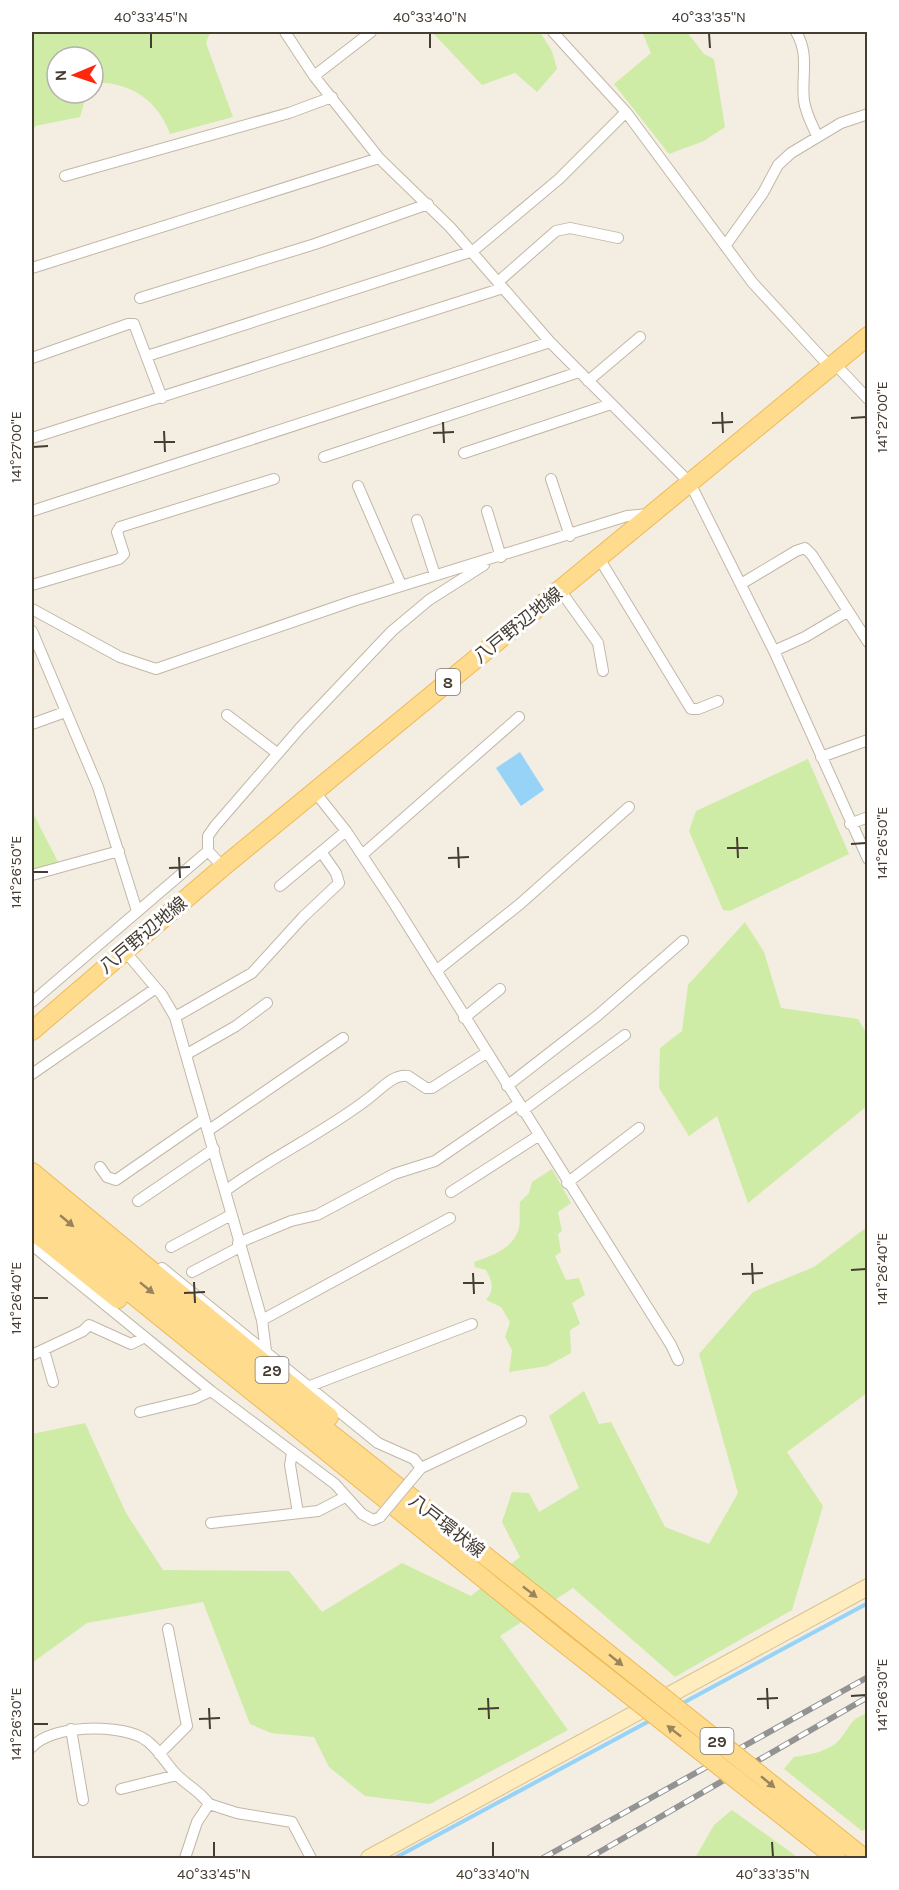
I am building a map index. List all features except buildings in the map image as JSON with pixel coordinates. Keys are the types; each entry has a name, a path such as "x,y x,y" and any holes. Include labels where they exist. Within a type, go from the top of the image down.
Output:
{"main road":[{"name":"八戸野辺地線","path":"32,1031 223,867 867,336"},
{"name":"29","path":"32,1173 393,1468 507,1573"},
{"name":"八戸環状線","path":"32,1191 96,1256 475,1571 836,1858"},
{"name":"八戸環状線","path":"32,1213 96,1256 507,1573 864,1858"},
{"name":"29","path":"32,1230 368,1495 475,1571"}],"street":[{"path":"285,32 314,76 379,158 473,251 550,342 690,483 774,651 867,859"},
{"path":"314,76 370,32"},
{"path":"553,32 626,112 752,282 867,399"},
{"path":"796,32 804,54 804,98 807,115 817,136"},
{"path":"65,176 290,113 332,97"},
{"path":"147,356 473,251 559,180 626,112"},
{"path":"725,246 763,193 778,165 791,153 817,136 842,123 867,114"},
{"path":"32,268 379,158"},
{"path":"140,298 315,244 428,204"},
{"path":"32,438 162,398 501,285 556,231 570,228 618,238"},
{"path":"32,358 128,324 134,324 162,398"},
{"path":"588,381 640,337"},
{"path":"32,511 550,342"},
{"path":"324,457 579,372"},
{"path":"464,453 611,404"},
{"path":"32,585 119,559 124,554 117,532 120,527 274,479"},
{"path":"551,479 570,536"},
{"path":"358,486 401,585"},
{"path":"487,511 496,558"},
{"path":"32,609 120,657 156,669 401,585 570,536 627,516 653,513"},
{"path":"417,520 435,575"},
{"path":"741,584 806,548 867,642"},
{"path":"223,867 208,851 208,836 277,753 392,631 429,600 496,558"},
{"path":"599,558 691,709 699,709 718,701"},
{"path":"560,590 598,643 603,671"},
{"path":"774,651 805,637 847,612"},
{"path":"32,631 98,788 137,911"},
{"path":"32,724 65,712"},
{"path":"227,715 277,753"},
{"path":"362,855 519,717"},
{"path":"821,758 867,740"},
{"path":"315,792 362,855 671,1345 678,1360"},
{"path":"436,971 520,904 628,807"},
{"path":"850,824 867,817"},
{"path":"280,886 346,831"},
{"path":"32,875 119,851"},
{"path":"32,1002 208,851"},
{"path":"175,1017 252,973 303,917 332,893 339,883 336,873 322,853"},
{"path":"507,1086 597,1016 683,941"},
{"path":"124,950 156,988 175,1017 262,1320 266,1351"},
{"path":"32,1074 156,988"},
{"path":"464,1018 500,989"},
{"path":"187,1054 236,1026 267,1003"},
{"path":"192,1272 239,1245 291,1221 317,1215 394,1174 435,1161 520,1108 625,1035"},
{"path":"209,1130 343,1038"},
{"path":"225,1191 260,1166 342,1119 401,1075 408,1076 426,1088 432,1088 486,1053"},
{"path":"100,1167 107,1177 116,1180 204,1119"},
{"path":"567,1183 639,1128"},
{"path":"451,1192 538,1136"},
{"path":"138,1202 214,1149"},
{"path":"32,1160 109,1227 310,1386 378,1443 414,1459 418,1471"},
{"path":"171,1247 231,1215"},
{"path":"262,1320 450,1218"},
{"path":"32,1245 212,1391 335,1484 362,1514 373,1520 380,1516 418,1471 521,1421"},
{"path":"310,1386 472,1324"},
{"path":"32,1355 83,1331 88,1325 131,1344 145,1337"},
{"path":"44,1350 53,1382"},
{"path":"140,1412 194,1399 212,1391"},
{"path":"292,1453 290,1465 298,1513"},
{"path":"211,1523 298,1513 331,1506 345,1497"},
{"path":"369,1858 867,1587"},
{"path":"159,1754 187,1726 168,1629"},
{"path":"71,1729 83,1800"},
{"path":"32,1747 46,1736 71,1729 90,1729 139,1736 177,1775 202,1794 209,1804 237,1813 292,1822 311,1858"},
{"path":"121,1789 177,1775"},
{"path":"184,1858 197,1822 209,1804"}],"green space":[{"path":"32,32 210,32 206,43 233,117 170,134 165,122 150,102 130,89 105,83 105,45 45,45 45,105 84,105 80,117 35,126 32,134"},
{"path":"432,32 540,32 552,51 557,69 537,92 515,73 482,85"},
{"path":"642,32 687,32 704,54 714,59 725,127 704,141 669,154 614,84 651,53"},
{"path":"808,759 849,854 730,911 723,910 689,831 696,811"},
{"path":"32,811 59,864 32,871"},
{"path":"745,922 764,952 781,1008 858,1019 867,1034 867,1106 748,1203 717,1116 689,1136 659,1088 660,1048 682,1031 688,985"},
{"path":"552,1169 571,1203 558,1212 562,1231 558,1234 561,1252 555,1256 566,1280 579,1278 585,1295 572,1303 580,1324 570,1330 571,1353 547,1366 509,1372 512,1350 505,1337 510,1322 501,1307 486,1300 491,1293 491,1282 486,1270 475,1267 474,1262 505,1248 515,1238 519,1228 520,1202 529,1193 532,1182"},
{"path":"867,1227 867,1393 787,1452 823,1506 792,1610 675,1677 573,1588 500,1636 568,1730 430,1804 365,1796 329,1767 314,1737 271,1733 250,1724 203,1602 87,1623 32,1663 32,1434 85,1423 126,1513 163,1570 289,1571 322,1612 402,1563 471,1596 520,1557 502,1522 512,1492 529,1493 539,1512 579,1488 549,1416 584,1391 599,1424 611,1422 665,1527 709,1544 738,1493 699,1354 753,1292 814,1267"},
{"path":"867,1713 868,1828 862,1831 784,1769 794,1757 813,1754 832,1746 854,1720"},
{"path":"732,1810 798,1858 695,1858 714,1825"}],"water":[{"path":"520,752 544,790 521,806 496,768"}],"waterway":[{"path":"681,1704 868,1603"},
{"path":"395,1858 653,1719"}],"railway":[{"path":"543,1858 868,1677"},
{"path":"589,1858 868,1697"}]}
